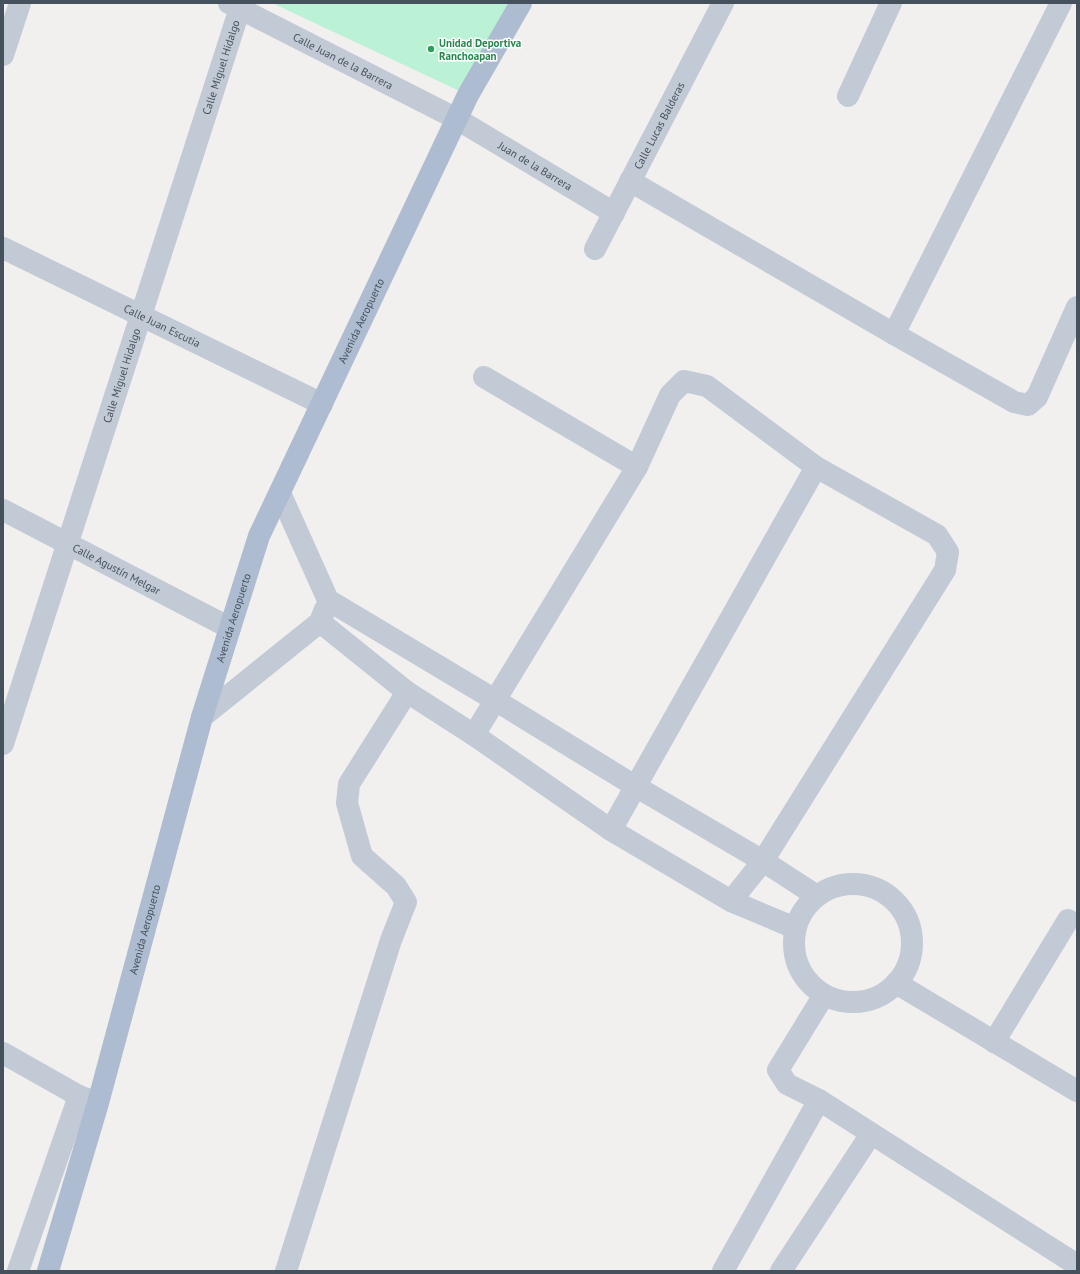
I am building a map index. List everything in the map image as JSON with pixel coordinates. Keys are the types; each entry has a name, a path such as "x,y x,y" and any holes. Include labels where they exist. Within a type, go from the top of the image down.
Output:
{"main road":[{"name":"Avenida Aeropuerto","path":"48,1271 88,1099 202,716 259,536 468,95 521,3"}],"street":[{"path":"3,55 20,3"},
{"name":"Calle Lucas Balderas","path":"595,249 723,3"},
{"path":"848,96 891,3"},
{"path":"894,334 1061,3"},
{"name":"Calle Juan de la Barrera","path":"235,6 457,119"},
{"name":"Calle Miguel Hidalgo","path":"3,744 141,316 235,6"},
{"name":"Juan de la Barrera","path":"457,119 614,213"},
{"path":"630,181 1014,402 1028,405 1037,397 1077,307"},
{"name":"Calle Juan Escutia","path":"3,248 322,404"},
{"path":"484,377 637,467"},
{"path":"474,735 637,467 670,395 684,381 707,386 816,467 937,535 948,552 945,570 763,861 731,901"},
{"path":"610,830 816,467"},
{"path":"280,493 328,600 635,786 763,861 817,896"},
{"name":"Calle Agustín Melgar","path":"3,510 230,628"},
{"path":"202,716 320,622 328,600"},
{"path":"320,622 407,692 474,735 610,830 731,901 795,928"},
{"path":"286,1271 391,940 406,902 396,886 362,856 347,803 349,784 407,692"},
{"path":"854,884 873,887 890,897 903,912 910,929 912,948 906,967 896,983 880,995 862,1001 843,1001 824,995 809,982 798,966 793,947 795,928 804,910 817,896 834,887 854,884"},
{"path":"994,1042 1068,920"},
{"path":"896,983 1077,1092"},
{"path":"824,995 778,1070 787,1084 819,1100 1077,1265"},
{"path":"3,1053 88,1099 18,1271"},
{"path":"723,1271 819,1100"},
{"path":"781,1271 871,1134"}],"green space":[{"name":"Unidad Deportiva Ranchoapan","path":"272,3 514,3 468,95"}],"place":[{"name":"Unidad Deportiva Ranchoapan","path":"431,49"}]}
